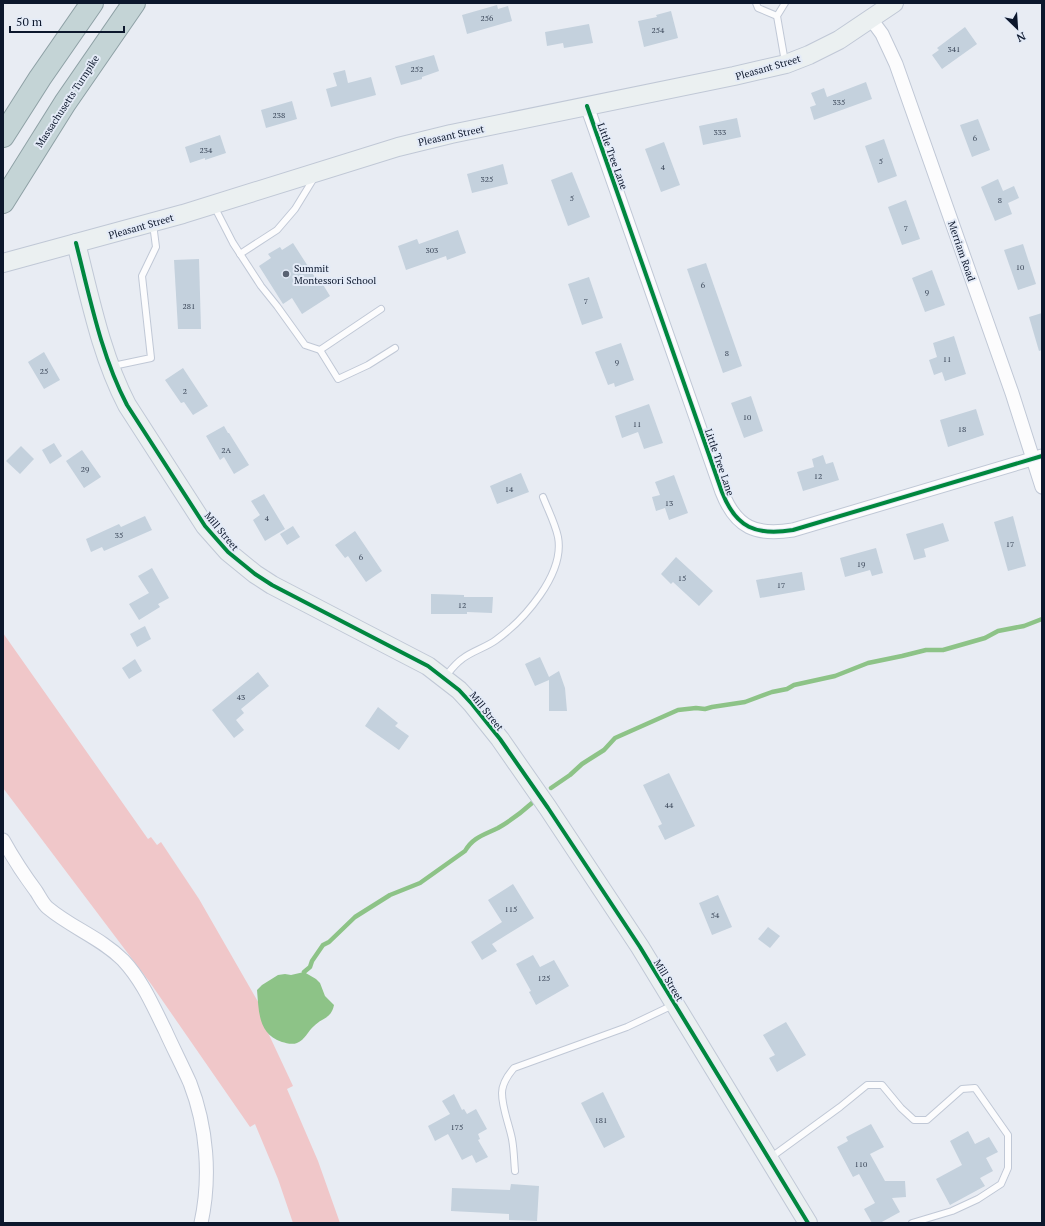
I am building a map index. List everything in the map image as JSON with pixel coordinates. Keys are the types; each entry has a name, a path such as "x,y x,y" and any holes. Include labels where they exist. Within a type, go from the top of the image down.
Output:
{"highway":[{"path":"3,136 40,78 92,3"},
{"name":"Massachusetts Turnpike","path":"3,202 66,103 134,3"}],"street":[{"name":"Pleasant Street","path":"3,263 213,205 367,156 424,140 786,64 809,55 828,45 894,3"},
{"name":"Merriam Road","path":"871,19 882,34 896,64 1012,393 1038,458 1042,488"},
{"name":"Little Tree Lane","path":"587,106 722,492 727,505 734,516 754,529 779,533 1038,458"},
{"name":"Mill Street","path":"76,243 103,346 117,385 128,405 205,526 228,552 255,574 272,585 428,666 444,677 459,690 485,719 562,827 640,947 808,1223"},
{"path":"3,840 47,907 63,919 106,945 123,961 149,997 190,1082 203,1127 206,1168 205,1195 201,1223"}],"lane":[{"path":"756,3 758,8 777,16"},
{"path":"785,3 777,16 786,64"},
{"path":"240,254 277,230 295,209 317,172"},
{"path":"213,205 233,243 261,286 305,345 320,350 338,379 368,365 395,348"},
{"path":"110,367 151,358 142,276 156,247 153,222"},
{"path":"320,350 381,309"},
{"path":"444,677 461,659 484,648 509,630 524,616 545,587 553,572 559,547 555,526 543,497"},
{"path":"515,1171 512,1145 502,1092 505,1082 514,1068 628,1027 674,1004"},
{"path":"769,1158 840,1107 867,1085 882,1085 901,1108 914,1120 927,1120 962,1089 975,1088 1008,1135 1008,1168 1001,1184 978,1199 952,1212 912,1223"}],"shaded area":[{"path":"3,633 148,839 151,837 157,845 161,842 199,899 268,1019 263,1022 293,1086 287,1089 318,1161 340,1223 293,1223 278,1179 255,1124 250,1127 151,984 3,788"},
{"path":"304,972 320,983 325,996 334,1005 333,1010 329,1015 317,1023 300,1042 289,1044 274,1038 268,1034 264,1028 259,1014 257,990 278,975 291,975"}],"building":[{"path":"497,5 498,9 508,6 512,21 467,34 462,15"},
{"path":"671,11 678,38 644,47 638,21 657,17 656,15"},
{"path":"589,24 593,43 564,48 563,43 547,46 545,32"},
{"path":"965,27 977,44 942,69 932,55 939,50 937,48"},
{"path":"434,55 439,71 422,77 422,79 401,85 395,66"},
{"path":"345,70 348,83 371,77 376,95 331,107 326,89 337,86 333,73"},
{"path":"866,82 872,99 814,120 810,107 816,105 811,93 824,88 827,97"},
{"path":"292,101 297,119 266,128 261,110"},
{"path":"737,118 741,137 703,145 699,126"},
{"path":"978,119 990,150 972,157 960,125"},
{"path":"220,135 226,153 190,163 185,147"},
{"path":"884,139 897,176 878,183 865,146"},
{"path":"664,142 680,185 661,192 645,149"},
{"path":"503,164 508,184 472,193 467,174"},
{"path":"572,172 590,217 568,226 551,180"},
{"path":"998,179 1003,191 1014,186 1019,198 1008,203 1012,214 995,221 981,187"},
{"path":"906,200 920,239 902,245 888,207"},
{"path":"458,230 466,253 447,260 446,256 406,270 398,246 417,239 419,244"},
{"path":"293,243 320,285 322,283 330,296 302,314 292,298 283,304 259,266 271,258 268,254 280,247 282,250"},
{"path":"1023,244 1036,284 1018,290 1004,250"},
{"path":"199,259 201,329 178,329 174,260"},
{"path":"706,263 742,366 723,373 687,269"},
{"path":"932,270 945,305 925,312 912,278"},
{"path":"589,277 603,318 582,325 568,284"},
{"path":"1042,313 1042,350 1039,351 1029,317"},
{"path":"954,336 966,374 945,381 942,372 934,375 929,360 937,357 933,343"},
{"path":"621,343 634,380 615,387 614,383 608,385 595,352"},
{"path":"44,352 60,380 44,389 28,362"},
{"path":"183,368 208,406 193,415 184,402 181,403 165,380"},
{"path":"751,396 763,431 744,438 731,403"},
{"path":"649,404 663,443 644,449 638,432 622,438 615,416"},
{"path":"976,409 984,435 948,447 940,420"},
{"path":"224,426 249,465 234,474 224,457 220,460 206,436"},
{"path":"54,443 62,456 50,464 42,450"},
{"path":"21,446 34,459 20,474 6,461"},
{"path":"82,450 101,477 84,488 66,461"},
{"path":"823,455 826,464 833,462 839,480 803,491 797,472 814,467 812,459"},
{"path":"521,473 529,492 497,504 490,486"},
{"path":"674,475 688,513 669,520 665,508 656,511 652,497 660,495 655,482"},
{"path":"264,494 285,529 265,541 253,520 260,515 251,501"},
{"path":"145,516 152,530 104,551 102,547 91,552 86,539 119,524 121,527"},
{"path":"1013,516 1026,566 1008,571 994,522"},
{"path":"943,523 949,541 924,549 926,557 914,560 906,534"},
{"path":"293,526 300,537 287,545 280,534"},
{"path":"355,531 382,571 366,582 348,556 345,558 335,545"},
{"path":"876,548 883,573 872,576 870,570 845,577 840,558"},
{"path":"676,557 713,591 699,606 673,582 671,584 661,574"},
{"path":"152,568 169,598 158,604 160,607 139,620 129,604 149,593 138,576"},
{"path":"802,572 805,590 760,598 756,580"},
{"path":"431,594 464,595 464,597 493,597 492,613 467,612 467,614 431,614"},
{"path":"145,626 151,639 137,647 130,634"},
{"path":"540,657 549,677 559,671 565,688 567,711 549,711 549,680 535,686 525,664"},
{"path":"135,659 142,671 129,679 122,668"},
{"path":"258,672 269,686 241,709 244,713 236,720 244,730 234,738 212,710"},
{"path":"378,707 398,723 395,726 409,736 399,750 365,726"},
{"path":"669,773 695,826 665,840 658,826 662,824 643,785"},
{"path":"513,884 534,918 492,944 497,951 482,960 471,942 502,922 488,900"},
{"path":"718,895 732,927 712,935 699,903"},
{"path":"768,927 780,936 770,948 758,939"},
{"path":"533,955 540,967 554,960 569,986 536,1005 529,992 531,991 516,964"},
{"path":"786,1022 806,1055 777,1072 769,1058 775,1055 763,1035"},
{"path":"603,1092 625,1137 604,1148 581,1103"},
{"path":"454,1094 462,1110 464,1109 467,1114 476,1109 487,1129 478,1134 480,1139 478,1140 488,1157 476,1163 472,1155 462,1160 448,1134 435,1141 428,1126 450,1114 442,1101"},
{"path":"871,1124 884,1147 870,1154 885,1181 905,1181 906,1197 892,1198 900,1212 880,1223 872,1223 864,1209 875,1203 859,1174 853,1177 837,1147 848,1141 846,1137"},
{"path":"968,1131 975,1144 989,1137 998,1152 986,1158 993,1171 980,1178 985,1186 950,1205 936,1179 962,1165 950,1141"},
{"path":"511,1184 539,1186 537,1221 509,1220 509,1214 451,1211 452,1188 510,1190"}],"waterway":[{"path":"551,788 570,775 582,764 604,750 615,738 678,710 696,708 705,709 745,702 772,692 787,689 794,685 835,676 868,663 926,650 943,650 985,638 998,631 1024,626 1042,619"},
{"path":"304,972 310,967 312,961 323,945 329,942 355,917 390,895 420,883 465,851 475,839 507,823 532,803"}],"cycle path":[{"path":"587,106 722,492 734,514 741,521 749,527 768,532 793,530 1042,456"},
{"path":"76,243 97,326 118,386 127,405 205,526 228,552 255,574 272,585 428,666 459,690 472,704 500,739 548,808 640,947 808,1223"}],"place":[{"name":"Summit Montessori School","path":"286,274"}]}
